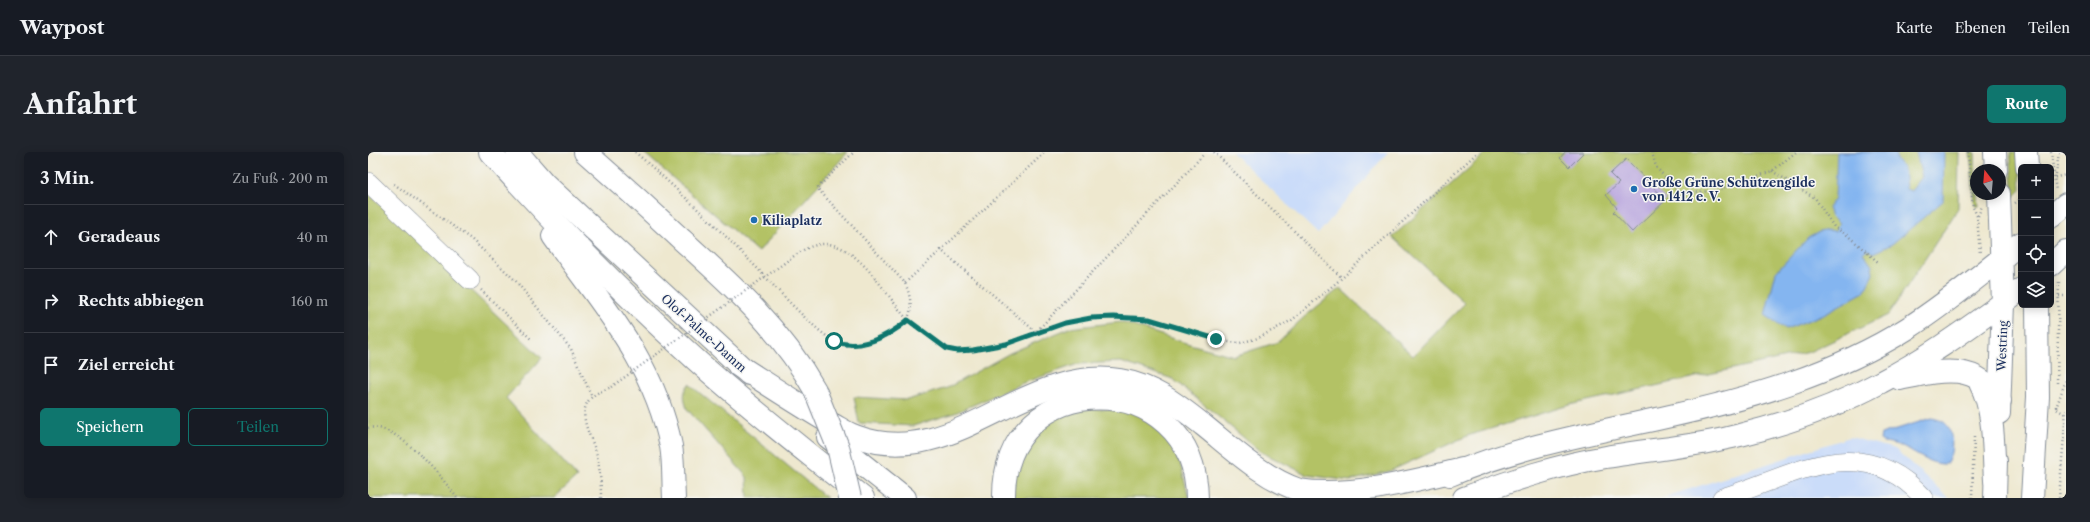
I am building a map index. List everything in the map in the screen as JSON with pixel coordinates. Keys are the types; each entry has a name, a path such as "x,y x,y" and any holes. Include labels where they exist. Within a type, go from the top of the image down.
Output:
{"main road":[{"path":"585,152 722,275 760,313 796,358 815,390 838,447 850,498"},
{"path":"1995,152 1996,164"},
{"path":"2026,152 2027,164"},
{"path":"502,155 634,348 654,389 667,430 673,461 674,498"},
{"name":"Olof-Palme-Damm","path":"502,155 544,183 739,366 905,498"},
{"name":"Olof-Palme-Damm","path":"502,155 565,233 633,301 690,354 863,498"},
{"name":"Westring","path":"1995,489 2003,304 1999,200"},
{"path":"2054,214 2066,204"},
{"path":"1394,498 1463,469 1504,454 1577,436 1696,410 1797,381 1860,354 1907,329 1953,297 2018,245"},
{"path":"1464,498 1526,476 1565,465 1739,436 1805,416 1881,382 1920,360 2003,304 2018,292"},
{"path":"2032,498 2038,397 2037,308"},
{"path":"739,366 814,414 855,436 890,444 920,442 945,436 1036,392 1081,379 1099,378 1122,380 1144,386 1168,399 1180,406 1251,464 1273,478 1299,490 1329,495 1364,493 1463,469"},
{"path":"1881,382 1947,370 1963,373 1979,380 1993,390 2000,401"},
{"path":"1979,380 1983,388 1988,410 1995,489"},
{"path":"1004,498 1006,471 1016,446 1024,434 1045,414 1060,406 1091,398 1124,401 1144,408 1170,428 1188,455 1194,469 1197,498"},
{"path":"1500,498 1565,465"}],"lane":[{"path":"368,182 470,280"},
{"path":"1722,498 1735,495 1814,466 1832,462 1851,461 1885,468 1900,476 1924,498"}],"path":[{"path":"635,152 744,254 823,334 834,341 852,345 866,343 896,329 908,320 910,303 910,294 905,284 817,188 854,152"},
{"path":"905,284 1045,152"},
{"path":"1214,152 1342,278"},
{"path":"601,498 599,470 595,451 586,424 586,409 592,397 611,387 804,249 823,244 845,249 878,281 908,320 947,349 957,351 973,350 1006,344 1036,332 1065,323 1091,318 1132,317 1177,326 1229,342 1240,342 1258,338 1292,320 1342,278 1478,152"},
{"path":"1652,152 1656,167 1679,193 1714,191 1772,171 1796,152"},
{"path":"1968,152 1973,206 1977,216"},
{"path":"2052,152 2055,176"},
{"path":"2055,176 2059,152"},
{"path":"1036,332 1203,155"},
{"path":"1772,171 1815,198 1834,227 1848,235 1878,262"},
{"path":"2055,176 2066,175"},
{"path":"389,181 471,239 515,280 571,349 592,397"},
{"path":"941,250 1036,332"},
{"path":"2057,386 2059,296 2058,258"},
{"path":"470,280 532,340"},
{"path":"2059,296 2066,296"},
{"path":"2056,409 2066,380"},
{"path":"2056,409 2057,394"},
{"path":"2056,409 2064,414"},
{"path":"2059,498 2064,414 2066,410"},
{"path":"368,428 385,430 406,443 435,471 457,498"},
{"path":"1972,498 1974,429"},
{"path":"2061,462 2066,464"}],"shaded area":[{"path":"1232,152 1388,152 1318,234"},
{"path":"1850,437 1895,449 1949,498 1662,498"}],"green space":[{"name":"Kiliaplatz","path":"643,152 848,152 758,252"},
{"path":"1487,152 1959,152 1958,209 1888,315 1809,352 1569,405 1467,436 1390,471 1350,481 1308,475 1261,452 1173,379 1121,362 1078,364 1023,383 955,413 913,426 859,423 854,397 907,400 947,388 1010,353 1069,328 1121,322 1186,343 1234,356 1278,342 1303,318 1340,288 1413,356 1465,303 1392,237"},
{"path":"1970,152 1975,153 1975,164 1971,164"},
{"path":"2010,152 2019,152 2018,193 2014,197"},
{"path":"368,193 542,358 506,398 577,477 554,498 368,498"},
{"path":"1974,200 1978,200 1979,206 1975,206"},
{"path":"689,384 827,498 748,498 747,477 687,409 684,396 685,390"},
{"path":"1073,408 1133,410 1175,442 1189,498 1010,498 1013,470 1043,424"}],"water":[{"path":"1837,152 1896,152 1896,159 1904,169 1906,189 1911,191 1922,177 1916,152 1944,152 1943,201 1892,244 1873,253 1867,249 1863,253 1872,266 1873,274 1864,292 1822,315 1786,329 1765,315 1776,272 1808,238 1819,232 1828,230 1835,231 1839,224 1831,216 1828,208 1835,198"},
{"path":"1932,418 1944,422 1950,431 1952,449 1949,460 1946,464 1930,461 1900,446 1880,440 1881,434"}],"building":[{"path":"1565,152 1584,152 1569,167 1560,158"},
{"name":"Große Grüne Schützengilde von 1412 e. V.","path":"1626,159 1666,200 1632,232 1613,212 1617,208 1606,195 1619,183 1610,174"}],"place":[{"name":"Große Grüne Schützengilde von 1412 e. V.","path":"1634,189"},
{"name":"Kiliaplatz","path":"754,220"}],"route":[{"path":"834,341 842,344 856,345 866,343 882,337 908,320 947,349 965,351 1006,344 1036,332 1065,323 1091,318 1113,317 1149,319 1177,326 1216,339"}]}
